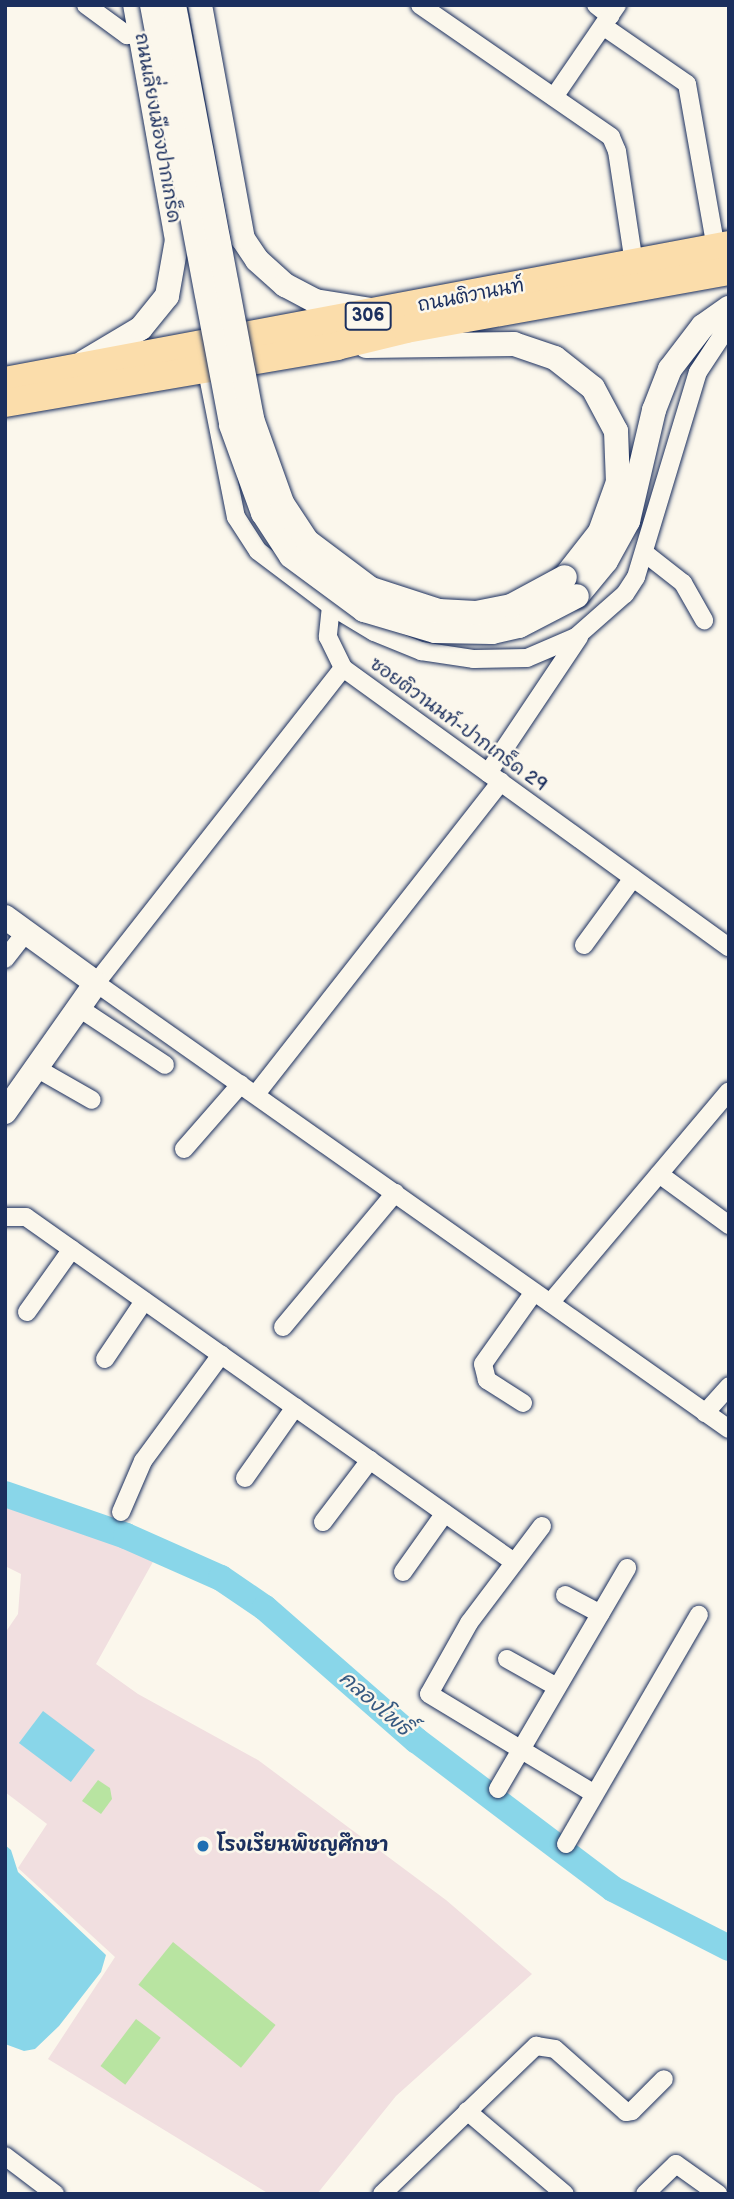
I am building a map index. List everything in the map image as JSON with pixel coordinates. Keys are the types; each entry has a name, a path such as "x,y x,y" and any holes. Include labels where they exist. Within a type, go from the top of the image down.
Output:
{"main road":[{"name":"ถนนเลี่ยงเมืองปากเกร็ด","path":"71,369 141,328 167,296 177,240 135,5"},
{"path":"152,5 232,425 263,513 291,556 364,610 435,631 492,632 520,626 606,561 628,521 654,410 670,369 703,326 729,308"},
{"path":"174,5 252,419 282,503 307,541 371,589 439,611 476,613 511,606 571,586 600,532 618,482 616,431 593,388 555,358 514,344 337,346"},
{"path":"204,8 243,239 257,260 295,290 315,300 387,313"},
{"path":"173,226 194,255 216,263 237,252 243,239"},
{"name":"ถนนติวานนท์","path":"5,381 387,313 634,263 724,255"},
{"name":"ถนนติวานนท์","path":"5,403 206,366 337,346 724,255"},
{"path":"5,917 96,983 5,1112"}],"street":[{"path":"86,5 127,36 140,34"},
{"path":"420,5 554,97 615,143 634,263"},
{"path":"554,97 607,13 687,84 724,255"},
{"name":"ซอยติวานนท์-ปากเกร็ด 29","path":"729,325 698,372 646,554 625,594 583,632 527,658 451,657 421,651 374,632 331,606 328,637 343,668 729,947"},
{"path":"206,366 236,517 258,551 331,606"},
{"path":"646,554 683,583 705,620"},
{"path":"256,1094 494,778 583,632"},
{"path":"343,668 96,983 729,1429"},
{"path":"584,945 633,878"},
{"path":"5,959 26,932"},
{"path":"79,1008 165,1065"},
{"path":"36,1068 92,1100"},
{"path":"184,1149 241,1083"},
{"path":"550,1303 729,1091"},
{"path":"659,1174 729,1225"},
{"path":"283,1327 395,1193"},
{"path":"5,1217 23,1215 514,1562"},
{"path":"27,1312 72,1249"},
{"path":"523,1403 487,1380 483,1364 534,1292"},
{"path":"105,1359 144,1301"},
{"path":"121,1511 149,1451 221,1355"},
{"path":"705,1413 729,1385"},
{"path":"245,1478 295,1407"},
{"path":"323,1522 370,1460"},
{"path":"403,1572 445,1513"},
{"path":"542,1526 470,1623 429,1694 435,1701 522,1749 593,1793"},
{"path":"498,1789 627,1568"},
{"path":"565,1595 600,1614"},
{"path":"566,1844 593,1793 699,1615"},
{"path":"507,1659 557,1687"},
{"path":"393,2190 467,2111 543,2044 555,2049 626,2112 632,2111 664,2079"},
{"path":"467,2111 565,2194"},
{"path":"5,2156 55,2194"},
{"path":"645,2194 676,2164 718,2194"}],"shaded area":[{"name":"โรงเรียนพิชญศึกษา","path":"5,1495 159,1551 96,1664 138,1694 258,1760 446,1900 532,1974 396,2096 317,2194 269,2194 48,2059 115,1957 18,1868 47,1824 5,1792 5,1633 18,1614 21,1574 5,1566"}],"green space":[{"path":"98,1780 110,1788 112,1799 101,1814 82,1801"},
{"path":"173,1942 276,2025 241,2068 138,1985"},
{"path":"136,2019 161,2038 125,2085 100,2066"}],"water":[{"path":"43,1711 95,1750 71,1782 19,1743"},
{"path":"5,1845 11,1850 18,1872 106,1955 101,1972 59,2026 35,2049 24,2051 5,2044"}],"waterway":[{"name":"คลองโพธิ์","path":"5,1494 126,1536 221,1578 265,1608 416,1740 613,1889 729,1948"}],"place":[{"name":"โรงเรียนพิชญศึกษา","path":"203,1846"}]}
